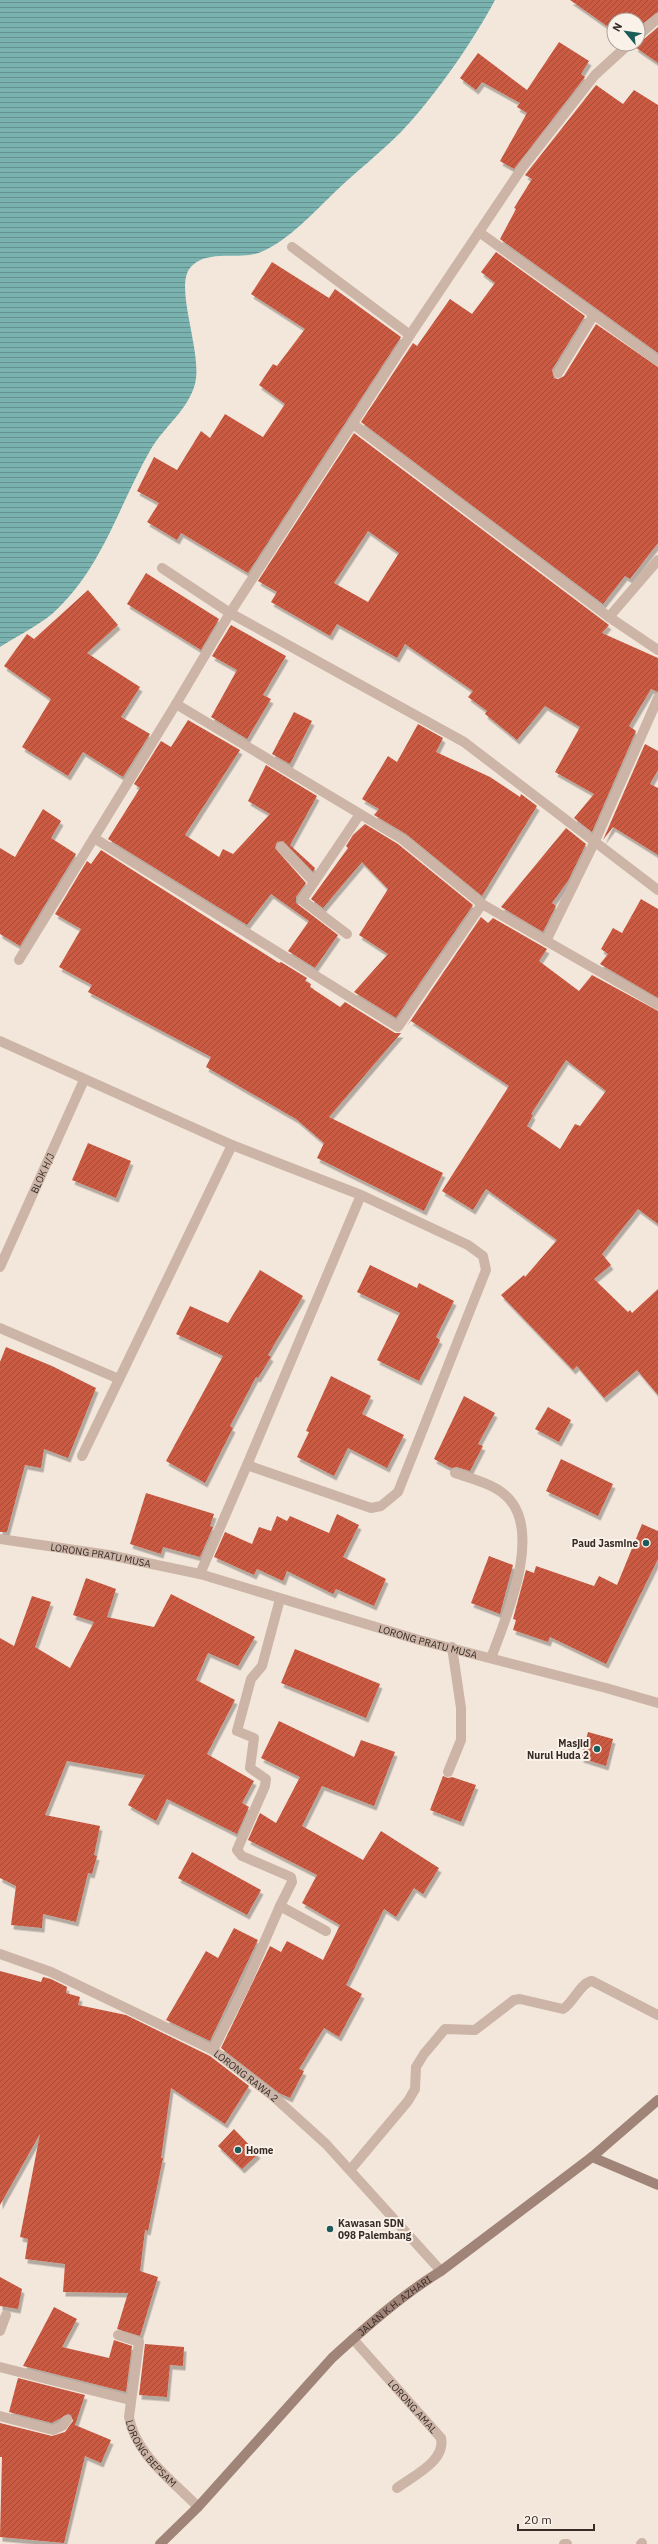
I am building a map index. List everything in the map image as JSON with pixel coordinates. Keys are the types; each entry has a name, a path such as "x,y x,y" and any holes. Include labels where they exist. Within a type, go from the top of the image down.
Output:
{"street":[{"path":"646,29 658,18"},
{"path":"19,960 176,704 213,640 410,335 522,168 595,75 621,52"},
{"path":"479,232 593,316 658,361"},
{"path":"292,247 410,335"},
{"path":"558,373 593,316"},
{"path":"353,424 609,617 658,650"},
{"path":"609,617 658,560"},
{"path":"162,568 230,614 464,742 658,890"},
{"path":"546,941 595,841 658,698"},
{"path":"176,704 402,839 482,904 658,1006"},
{"path":"347,934 302,900 360,814"},
{"path":"94,838 398,1027 482,904"},
{"path":"281,847 314,882"},
{"path":"0,1041 84,1080 232,1145 361,1195 468,1245 483,1256 486,1270 398,1492 381,1506 372,1508 247,1465"},
{"name":"BLOK H/J","path":"0,1267 84,1080"},
{"path":"82,1456 232,1145"},
{"path":"200,1574 361,1195"},
{"path":"0,1328 119,1379"},
{"path":"454,1473 504,1494 514,1504 519,1519 523,1542 518,1575 506,1618 491,1658"},
{"name":"LORONG PRATU MUSA","path":"0,1539 109,1555 200,1574 280,1599 658,1704"},
{"path":"213,2050 247,1982 292,1882 291,1877 242,1856 237,1850 266,1779 250,1768 254,1738 237,1731 251,1679 262,1666 280,1599"},
{"path":"448,1772 461,1740 462,1708 452,1647"},
{"path":"280,1906 326,1931"},
{"name":"LORONG RAWA 2","path":"0,1954 51,1972 213,2050 273,2096 351,2169 441,2271"},
{"path":"351,2169 408,2101 415,2089 416,2067 424,2054 445,2029 475,2030 514,2000 520,1999 563,2009 569,2006 586,1983 592,1981 658,2015"},
{"name":"JALAN K.H. AZHARI","path":"160,2544 198,2506 332,2358 352,2339 424,2281 441,2271 592,2157 658,2100"},
{"path":"592,2157 658,2185"},
{"path":"0,2331 6,2314"},
{"name":"LORONG BEPSAM","path":"118,2335 139,2342 130,2400 131,2429 138,2445 198,2506"},
{"name":"LORONG AMAL","path":"352,2339 441,2438 441,2449 436,2459 397,2488"},
{"path":"0,2367 130,2400"},
{"path":"0,2416 53,2430 62,2426 67,2420"}],"water":[{"path":"0,0 495,0 476,33 452,69 401,132 301,225 281,241 261,252 205,258 190,268 186,277 185,290 195,356 195,384 192,393 187,402 151,449 97,557 70,596 46,619 0,647"}],"building":[{"path":"570,0 658,0 658,12 646,21 646,12 606,12 606,25"},
{"path":"658,27 658,63 642,52 646,52 646,37"},
{"path":"559,42 589,61 581,74 585,77 514,169 500,161 527,113 517,107 520,103 482,82 476,90 460,78 478,53 527,90"},
{"path":"596,85 623,104 634,90 658,105 658,353 500,239 516,209 514,208 532,179 525,175"},
{"path":"496,252 585,316 552,370 554,378 558,379 564,376 596,324 658,367 658,543 630,579 625,576 603,604 361,422 413,343 417,346 450,299 472,314 495,283 481,272"},
{"path":"272,262 329,298 335,289 401,337 248,573 181,533 177,540 147,522 159,503 137,491 154,457 177,470 201,431 210,438 225,414 263,437 285,404 259,385 273,364 277,366 305,329 251,294"},
{"path":"354,433 609,625 602,633 658,658 658,692 651,689 629,726 636,731 592,832 574,818 594,794 555,772 580,727 545,706 517,740 485,714 487,711 468,697 473,691 405,644 397,658 337,624 330,636 271,602 277,592 258,581","holes":["368,531 399,553 368,602 334,583"]},
{"path":"146,573 219,619 201,650 127,604"},
{"path":"88,590 118,625 87,653 140,687 121,717 150,734 123,777 83,752 68,776 22,747 51,699 4,666 27,634 34,639"},
{"path":"231,625 286,656 263,695 271,699 247,739 211,717 237,670 212,656"},
{"path":"294,712 312,721 290,764 272,754"},
{"path":"188,720 240,750 185,835 219,857 223,849 233,854 270,814 248,801 266,765 317,796 290,845 315,868 313,872 283,841 277,842 275,848 306,883 296,897 296,903 338,935 315,968 288,951 309,921 271,894 247,925 108,839 140,788 134,784 161,741 171,747"},
{"path":"418,724 443,738 436,752 490,777 520,797 521,794 537,806 482,896 406,834 374,815 379,809 362,799 388,756 397,762"},
{"path":"645,744 658,751 658,770 650,784 658,788 658,855 613,827 603,840"},
{"path":"43,809 61,821 51,838 76,854 20,946 0,934 0,848 15,857"},
{"path":"365,824 398,844 473,905 396,1018 354,992 388,954 359,935 388,889 362,862 323,908 311,899 348,848 346,846 353,835"},
{"path":"566,828 586,844 568,881 552,903 556,906 543,932 501,907"},
{"path":"101,850 279,963 281,962 307,978 305,981 311,984 310,987 340,1007 345,1002 395,1033 401,1033 329,1117 443,1173 424,1211 317,1158 324,1143 296,1119 206,1067 211,1057 88,992 92,985 59,967 81,929 55,914 87,861 91,864"},
{"path":"641,899 658,909 658,998 600,964 608,954 601,949 613,928 622,933"},
{"path":"481,917 488,923 493,918 547,949 539,961 579,991 592,975 658,1011 658,1224 638,1209 602,1254 611,1265 594,1279 628,1312 630,1310 632,1313 658,1289 658,1395 637,1370 604,1398 577,1366 573,1370 501,1295 524,1275 525,1277 557,1240 486,1189 473,1210 442,1191 509,1086 411,1021 407,1026","holes":["566,1060 606,1091 580,1126 575,1124 560,1149 527,1126 533,1115 531,1114"]},
{"path":"88,1143 131,1161 116,1198 72,1180"},
{"path":"370,1265 417,1288 419,1283 454,1301 436,1337 440,1340 419,1381 377,1360 400,1313 357,1292"},
{"path":"260,1270 303,1296 268,1355 271,1357 258,1378 256,1377 230,1426 233,1428 205,1483 166,1461 223,1356 176,1334 190,1306 228,1323"},
{"path":"6,1347 52,1366 96,1388 68,1458 44,1449 41,1468 25,1465 7,1532 0,1532 0,1362"},
{"path":"331,1376 371,1396 362,1414 404,1435 387,1468 348,1448 334,1476 297,1457 309,1432 306,1431"},
{"path":"464,1396 495,1413 478,1444 483,1446 470,1471 457,1467 451,1468 434,1459"},
{"path":"548,1407 571,1420 559,1442 535,1429"},
{"path":"561,1459 613,1484 598,1516 546,1491"},
{"path":"146,1493 214,1514 210,1526 213,1527 200,1557 163,1547 161,1554 130,1544"},
{"path":"337,1514 359,1525 343,1557 386,1579 374,1606 336,1589 333,1594 287,1571 283,1581 257,1569 254,1575 214,1557 225,1532 252,1544 259,1527 271,1531 277,1516 287,1521 290,1516 329,1533"},
{"path":"642,1524 658,1531 658,1559 606,1664 550,1637 548,1642 513,1630 516,1620 513,1619 526,1570 534,1573 536,1566 594,1586 599,1576 617,1585"},
{"path":"489,1556 513,1565 500,1614 471,1603"},
{"path":"86,1578 116,1589 107,1617 154,1627 171,1594 255,1637 238,1666 208,1653 196,1680 235,1700 207,1754 254,1781 242,1803 249,1807 237,1834 167,1799 156,1821 128,1805 145,1775 67,1761 45,1815 100,1826 94,1855 97,1856 92,1874 88,1873 76,1922 43,1914 42,1928 11,1925 16,1886 0,1878 0,1638 14,1646 32,1596 51,1602 35,1647 70,1668 94,1622 73,1615"},
{"path":"295,1649 380,1684 366,1718 281,1683"},
{"path":"279,1721 354,1757 361,1740 395,1752 374,1806 322,1786 302,1826 363,1860 381,1831 439,1868 423,1894 414,1888 396,1917 384,1909 346,1985 362,1994 339,2037 324,2028 299,2069 304,2071 290,2098 279,2093 221,2048 270,1946 281,1952 287,1941 323,1960 340,1925 302,1903 317,1875 248,1840 260,1813 276,1823 300,1777 261,1758"},
{"name":"Masjid Nurul Huda 2","path":"588,1732 613,1739 606,1766 581,1758"},
{"path":"443,1776 448,1778 452,1777 476,1785 461,1822 430,1810"},
{"path":"192,1852 261,1890 247,1915 178,1878"},
{"path":"234,1928 258,1940 210,2041 166,2020 206,1951 218,1958"},
{"path":"0,1971 41,1982 43,1977 51,1979 67,1987 66,1993 80,1997 78,2005 126,2015 210,2056 249,2086 225,2124 171,2088 161,2158 163,2158 148,2231 145,2230 140,2271 158,2277 140,2336 117,2329 128,2293 63,2292 65,2264 25,2259 28,2239 20,2237 40,2134 0,2205"},
{"name":"Home","path":"234,2129 258,2154 242,2169 218,2146"},
{"path":"0,2277 22,2289 18,2309 0,2306"},
{"path":"54,2307 77,2319 62,2347 109,2358 114,2340 132,2346 126,2392 23,2366"},
{"path":"145,2344 184,2347 183,2366 170,2365 167,2397 139,2395"},
{"path":"18,2378 85,2395 75,2425 111,2440 101,2463 85,2456 64,2543 0,2537 2,2457 0,2457 0,2423 52,2436 65,2432 73,2421 71,2415 68,2414 52,2423 9,2412"}],"place":[{"name":"Paud Jasmine","path":"646,1543"},
{"name":"Masjid Nurul Huda 2","path":"597,1749"},
{"name":"Home","path":"238,2150"},
{"name":"Kawasan SDN 098 Palembang","path":"330,2229"}]}
